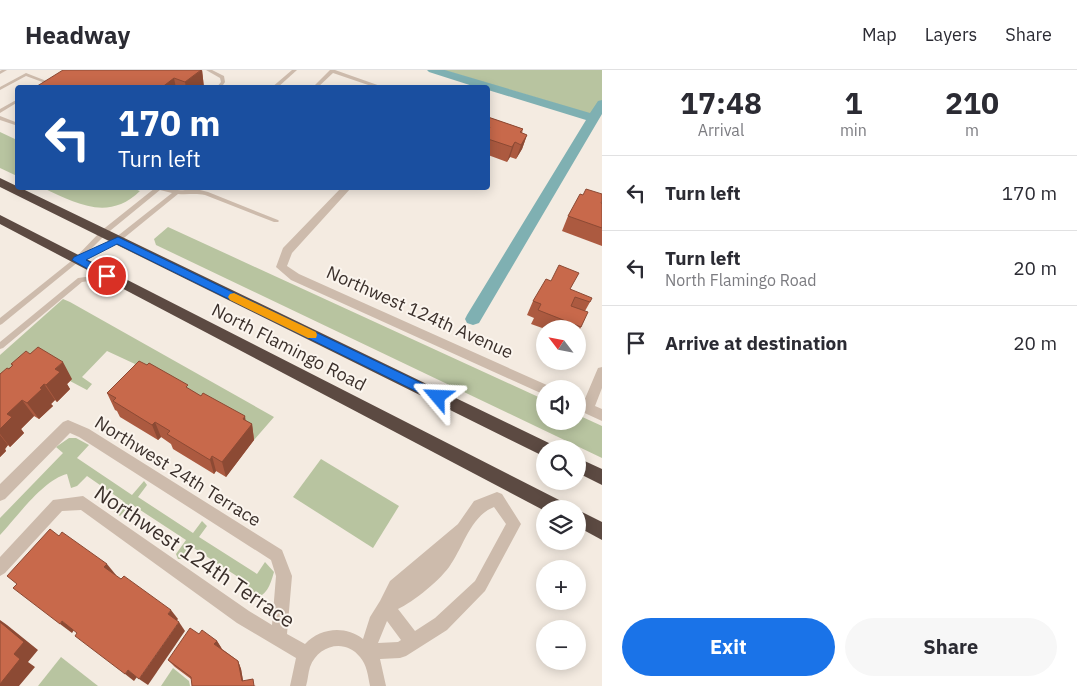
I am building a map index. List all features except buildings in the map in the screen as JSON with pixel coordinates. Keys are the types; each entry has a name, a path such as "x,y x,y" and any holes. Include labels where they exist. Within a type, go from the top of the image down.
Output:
{"highway":[{"name":"North Flamingo Road","path":"0,182 15,189"},
{"name":"North Flamingo Road","path":"16,190 536,445"},
{"name":"North Flamingo Road","path":"0,219 542,500"},
{"path":"586,469 602,477"},
{"path":"586,522 602,530"}],"street":[{"name":"Northwest 124th Avenue","path":"344,190 287,251 282,267 295,276 536,386"},
{"path":"586,399 602,372"},
{"path":"586,408 602,416"},
{"name":"Northwest 24th Terrace","path":"0,494 68,426 84,433 277,555 284,576 279,639"},
{"path":"498,499 504,480"},
{"path":"367,652 376,623 386,607 406,597 444,561 463,529 480,506 498,499"},
{"path":"367,652 400,650 441,624 480,586 514,524 498,499"},
{"name":"Northwest 124th Terrace","path":"0,568 58,505 83,503 243,617 305,654"},
{"path":"386,607 413,642"},
{"path":"298,686 299,669 305,654 316,643 331,637 346,638 358,643 367,652 377,673 378,686"}],"lane":[{"path":"0,73 5,70"},
{"path":"208,70 222,77 223,82 220,85"},
{"path":"278,85 295,70"},
{"path":"319,85 332,71 375,85"},
{"path":"0,89 26,74 47,82"},
{"path":"42,85 53,78"},
{"path":"0,111 15,102"},
{"path":"0,118 15,124"},
{"path":"0,322 77,260 104,233 158,190"},
{"path":"168,190 176,192 190,190"},
{"path":"199,190 276,221"},
{"path":"77,260 118,240 176,192"},
{"path":"2,342 80,280 107,276"}],"green space":[{"path":"443,70 602,70 602,103 594,115"},
{"path":"0,132 15,139 15,175 0,168"},
{"path":"48,190 140,191 116,206 104,208 80,204"},
{"path":"168,227 536,396 536,426 156,245 154,239"},
{"path":"63,299 274,417 254,440 133,367 135,364 107,351 82,377 92,384 87,390 70,381 72,379 0,409 0,355"},
{"path":"586,419 602,426 602,458 586,450 586,440 564,440 543,430 586,430"},
{"path":"69,438 76,438 89,445 77,458 132,495 144,481 147,485 138,497 193,533 202,521 207,526 199,537 257,574 265,562 274,572 265,592 252,600 246,601 241,598 249,584 192,547 183,559 178,559 176,554 186,540 131,504 120,516 114,512 123,501 87,476 77,486 71,488 67,474 49,484 31,500 0,535 0,518 63,453 56,447"},
{"path":"321,459 399,506 373,548 293,497"},
{"path":"61,657 98,686 38,686"},
{"path":"173,668 189,681 190,686 161,686"}],"waterway":[{"path":"433,70 483,85"},
{"path":"490,87 593,118"},
{"path":"473,319 602,104"}],"slow traffic":[{"path":"234,297 312,335"}],"route":[{"path":"107,276 77,260 118,240 438,397"}]}
